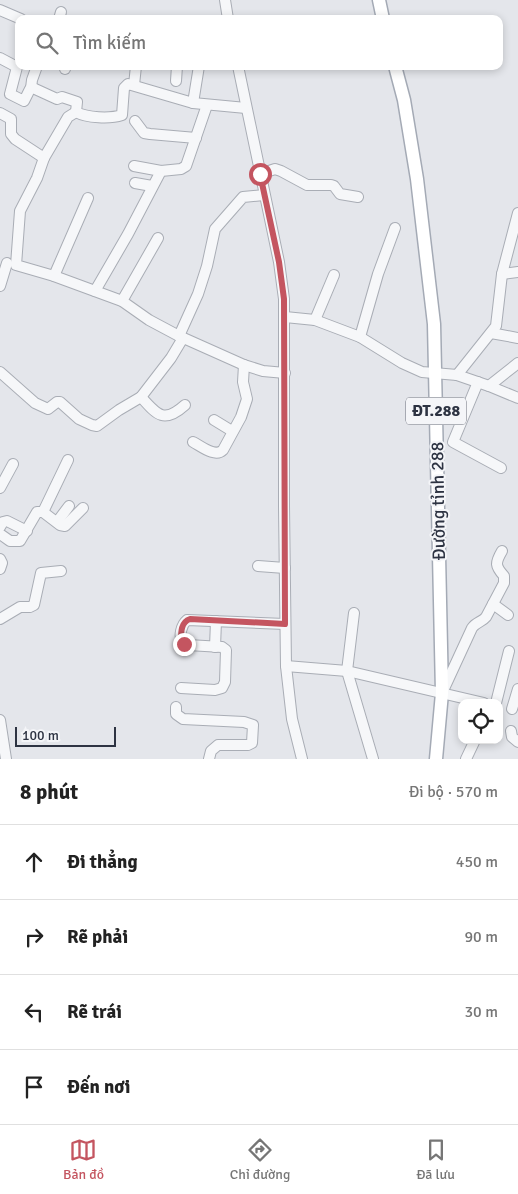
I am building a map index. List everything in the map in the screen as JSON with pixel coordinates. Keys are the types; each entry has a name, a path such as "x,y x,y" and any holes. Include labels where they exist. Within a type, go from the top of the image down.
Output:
{"main road":[{"path":"379,0 382,15"},
{"name":"Đường tỉnh 288","path":"396,70 404,100 418,188 434,324 442,693 436,759"}],"street":[{"path":"225,0 227,15"},
{"path":"0,10 15,16"},
{"path":"0,58 15,66"},
{"path":"16,70 10,94 24,101 31,88 36,70"},
{"path":"134,85 136,70"},
{"path":"176,80 177,70"},
{"path":"194,103 198,70"},
{"path":"239,70 279,262 284,299 286,666 292,719 302,759"},
{"path":"0,286 8,263 20,211 37,178 44,158 68,117 76,112 90,116 122,116 124,88 128,84 194,103 246,108"},
{"path":"31,88 57,99 62,97 76,101 76,112"},
{"path":"134,166 161,171 181,169 186,166 207,105"},
{"path":"0,113 7,115 11,119 11,134 15,139 44,158"},
{"path":"135,121 144,133 196,138"},
{"path":"260,174 275,169 281,170 307,185 331,185 340,194 358,197"},
{"path":"95,291 161,171"},
{"path":"135,183 152,186"},
{"path":"0,372 35,403 48,409 57,402 60,402 80,419 97,426 118,410 141,397 172,358 198,294 207,266 215,229 243,197 264,195"},
{"path":"54,276 88,198"},
{"path":"456,376 491,333 497,322 502,274 518,213"},
{"path":"360,337 378,274 394,228"},
{"path":"122,301 158,238"},
{"path":"8,263 54,276 122,301 181,337 244,365 263,371 284,372"},
{"path":"502,274 518,272"},
{"path":"315,320 334,275"},
{"path":"285,317 315,320 360,337 402,364 422,372 456,376 478,382 518,398"},
{"path":"491,333 518,338"},
{"path":"489,386 518,363"},
{"path":"192,442 215,454 220,453 241,418 247,399 243,382 244,365"},
{"path":"478,382 453,442 501,468"},
{"path":"141,397 151,409 164,417 185,404"},
{"path":"214,420 232,432"},
{"path":"43,512 68,460"},
{"path":"0,488 13,464"},
{"path":"57,522 69,506"},
{"path":"32,508 30,515 33,519"},
{"path":"0,534 10,541 18,542 22,540 37,512 43,512 65,526 83,508"},
{"path":"0,527 3,522 7,521 26,531"},
{"path":"442,693 472,628 475,623 483,620 505,579 496,568 496,563 502,551"},
{"path":"0,560 2,563 0,569"},
{"path":"258,566 285,568"},
{"path":"0,619 20,607 34,605 41,573 61,571"},
{"path":"492,604 508,615"},
{"path":"354,613 347,671 373,759"},
{"path":"181,688 215,690 222,688 225,682 226,654 224,648 182,642 180,638 186,620 285,624"},
{"path":"214,647 216,621"},
{"path":"497,699 509,651"},
{"path":"286,666 347,671 467,699"},
{"path":"503,707 515,711 518,689"},
{"path":"176,707 176,714 183,719 244,722 253,726 252,743 248,745 218,745 211,751 209,759"},
{"path":"0,720 6,759"},
{"path":"511,731 512,737 518,742"},
{"path":"466,759 473,744"}],"route":[{"path":"184,644 180,638 183,625 186,620 190,619 285,624 284,299 279,262 260,174"}]}
